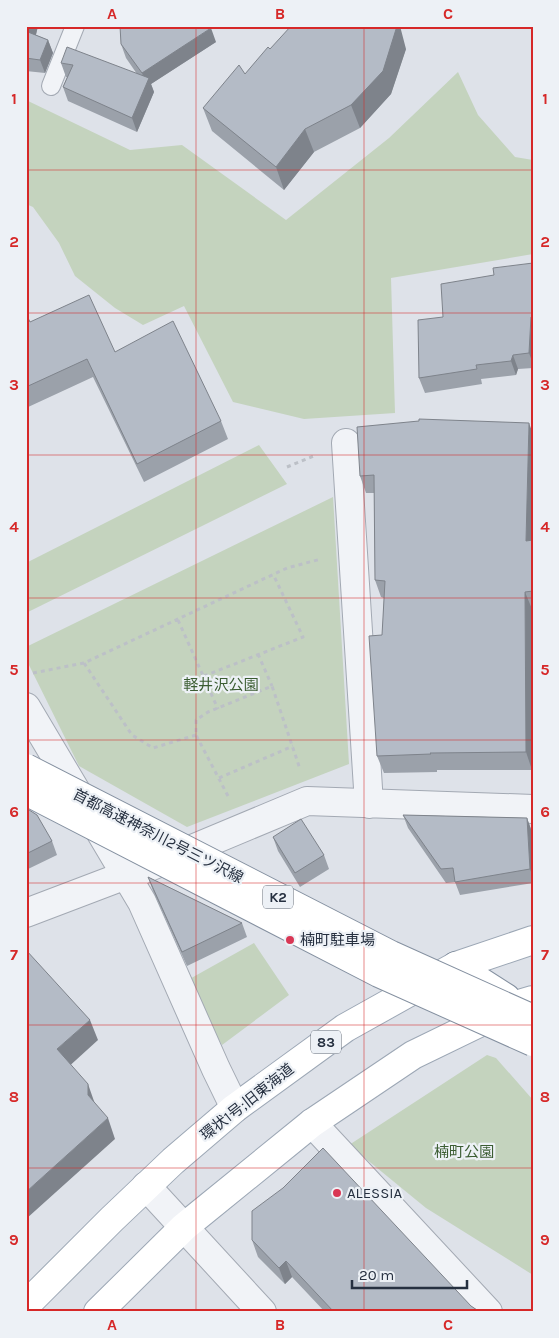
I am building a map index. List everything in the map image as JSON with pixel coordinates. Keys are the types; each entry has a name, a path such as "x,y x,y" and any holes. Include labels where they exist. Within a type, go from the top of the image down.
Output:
{"main road":[{"name":"首都高速神奈川2号三ツ沢線","path":"26,768 391,955 529,1012"},
{"name":"首都高速神奈川2号三ツ沢線","path":"26,791 379,973 533,1042"},
{"name":"環状1号;旧東海道","path":"26,1305 146,1186 235,1108 345,1028 456,966 533,940"},
{"path":"456,966 529,1012"},
{"path":"98,1312 184,1227 312,1123 412,1055 529,1012"}],"street":[{"path":"346,443 369,804"},
{"path":"26,707 142,902 235,1108"},
{"path":"26,913 142,870 307,801 533,809"},
{"path":"312,1123 488,1312"},
{"path":"146,1186 262,1312"}],"lane":[{"path":"51,86 75,26"}],"path":[{"path":"32,673 84,663 273,574 287,568 322,559"},
{"path":"204,676 303,637 273,574"},
{"path":"178,620 218,709"},
{"path":"258,654 272,686 300,767"},
{"path":"84,663 132,735 153,748 196,735"},
{"path":"226,791 196,735 196,720 208,712 272,686"},
{"path":"218,778 292,746"}],"green space":[{"path":"458,72 478,115 515,157 533,160 533,254 391,278 395,413 304,419 233,402 184,306 143,325 115,308 75,276 59,243 33,207 26,204 26,100 130,150 182,145 286,220 389,138"},
{"path":"259,445 287,484 26,613 26,563"},
{"name":"軽井沢公園","path":"333,497 349,764 187,827 79,766 26,659 26,647"},
{"path":"254,943 289,995 222,1045 186,981"},
{"name":"楠町公園","path":"487,1055 496,1058 533,1100 533,1275 426,1208 349,1145"}],"building":[{"path":"26,26 29,26 28,32 48,40 40,60 26,58"},
{"path":"120,26 210,26 211,28 142,73 121,44"},
{"path":"291,26 397,26 383,71 351,105 305,129 276,167 203,108 239,65 245,74 268,47 270,49"},
{"path":"67,47 149,78 132,118 63,87 73,65 61,63"},
{"path":"533,263 533,318 531,317 529,353 513,355 511,361 476,365 477,369 419,378 418,320 443,317 441,284 494,275 493,268"},
{"path":"89,295 115,352 173,321 221,421 137,464 87,359 26,387 26,314 30,322"},
{"path":"419,419 529,423 526,541 533,540 533,591 525,592 526,752 430,753 377,756 369,636 382,635 385,581 375,580 374,475 360,476 357,427 419,421"},
{"path":"26,808 37,815 52,841 26,854"},
{"path":"403,815 527,818 530,869 455,882 453,868 441,869"},
{"path":"301,819 324,855 295,873 273,837"},
{"path":"148,877 242,923 182,952"},
{"path":"26,950 90,1020 57,1049 88,1084 88,1095 108,1118 26,1192"},
{"path":"323,1148 471,1306 486,1312 334,1312 286,1261 279,1268 252,1240 252,1211 283,1188"}],"place":[{"name":"楠町駐車場","path":"290,940"},
{"name":"ALESSIA","path":"337,1193"}]}
